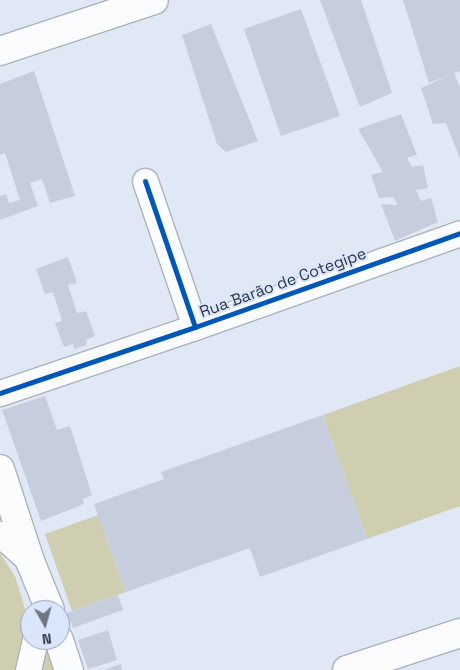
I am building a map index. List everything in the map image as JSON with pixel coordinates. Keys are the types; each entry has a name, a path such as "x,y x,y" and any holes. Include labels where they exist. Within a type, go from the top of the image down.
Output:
{"main road":[{"path":"0,51 154,0"},
{"path":"0,469 33,570 46,600"},
{"path":"348,670 391,663 460,633"},
{"path":"62,650 68,670"}],"street":[{"path":"145,181 196,327"},
{"name":"Rua Barão de Cotegipe","path":"0,394 196,327 460,233"},
{"path":"0,534 33,570 38,600"},
{"path":"28,670 33,650"}],"green space":[{"path":"460,366 460,506 367,539 323,415"},
{"path":"98,515 126,592 72,611 70,600 68,600 45,534"},
{"path":"0,553 15,576 22,600 20,600 20,650 25,650 22,670 0,670"},
{"path":"44,650 48,650 56,670 38,670"}],"building":[{"path":"320,0 361,0 392,93 360,107"},
{"path":"403,0 460,0 460,71 454,73 460,87 460,159 446,123 433,124 421,88 450,75 429,83"},
{"path":"301,9 340,116 281,136 244,29"},
{"path":"211,24 258,141 226,152 217,144 182,35"},
{"path":"34,71 75,196 50,203 42,179 30,183 38,206 0,220 0,196 6,194 9,203 20,200 5,153 0,155 0,84"},
{"path":"401,114 417,155 407,158 412,167 423,165 428,188 416,190 421,201 431,198 438,222 395,241 381,204 398,205 393,197 379,198 371,175 383,172 358,129"},
{"path":"68,257 77,283 68,285 77,313 86,311 95,336 86,340 87,345 74,349 73,344 64,347 55,323 62,321 53,292 45,294 36,269"},
{"path":"45,396 57,430 70,426 92,495 83,499 84,504 41,521 2,410"},
{"path":"323,415 367,539 260,577 250,548 126,592 94,504 164,479 161,472"},
{"path":"118,595 123,610 73,628 70,620 70,612"},
{"path":"108,630 117,660 88,669 78,640"},
{"path":"121,664 122,670 104,670"}],"cycle path":[{"path":"145,181 195,327"},
{"path":"0,393 195,327 460,233"}]}
